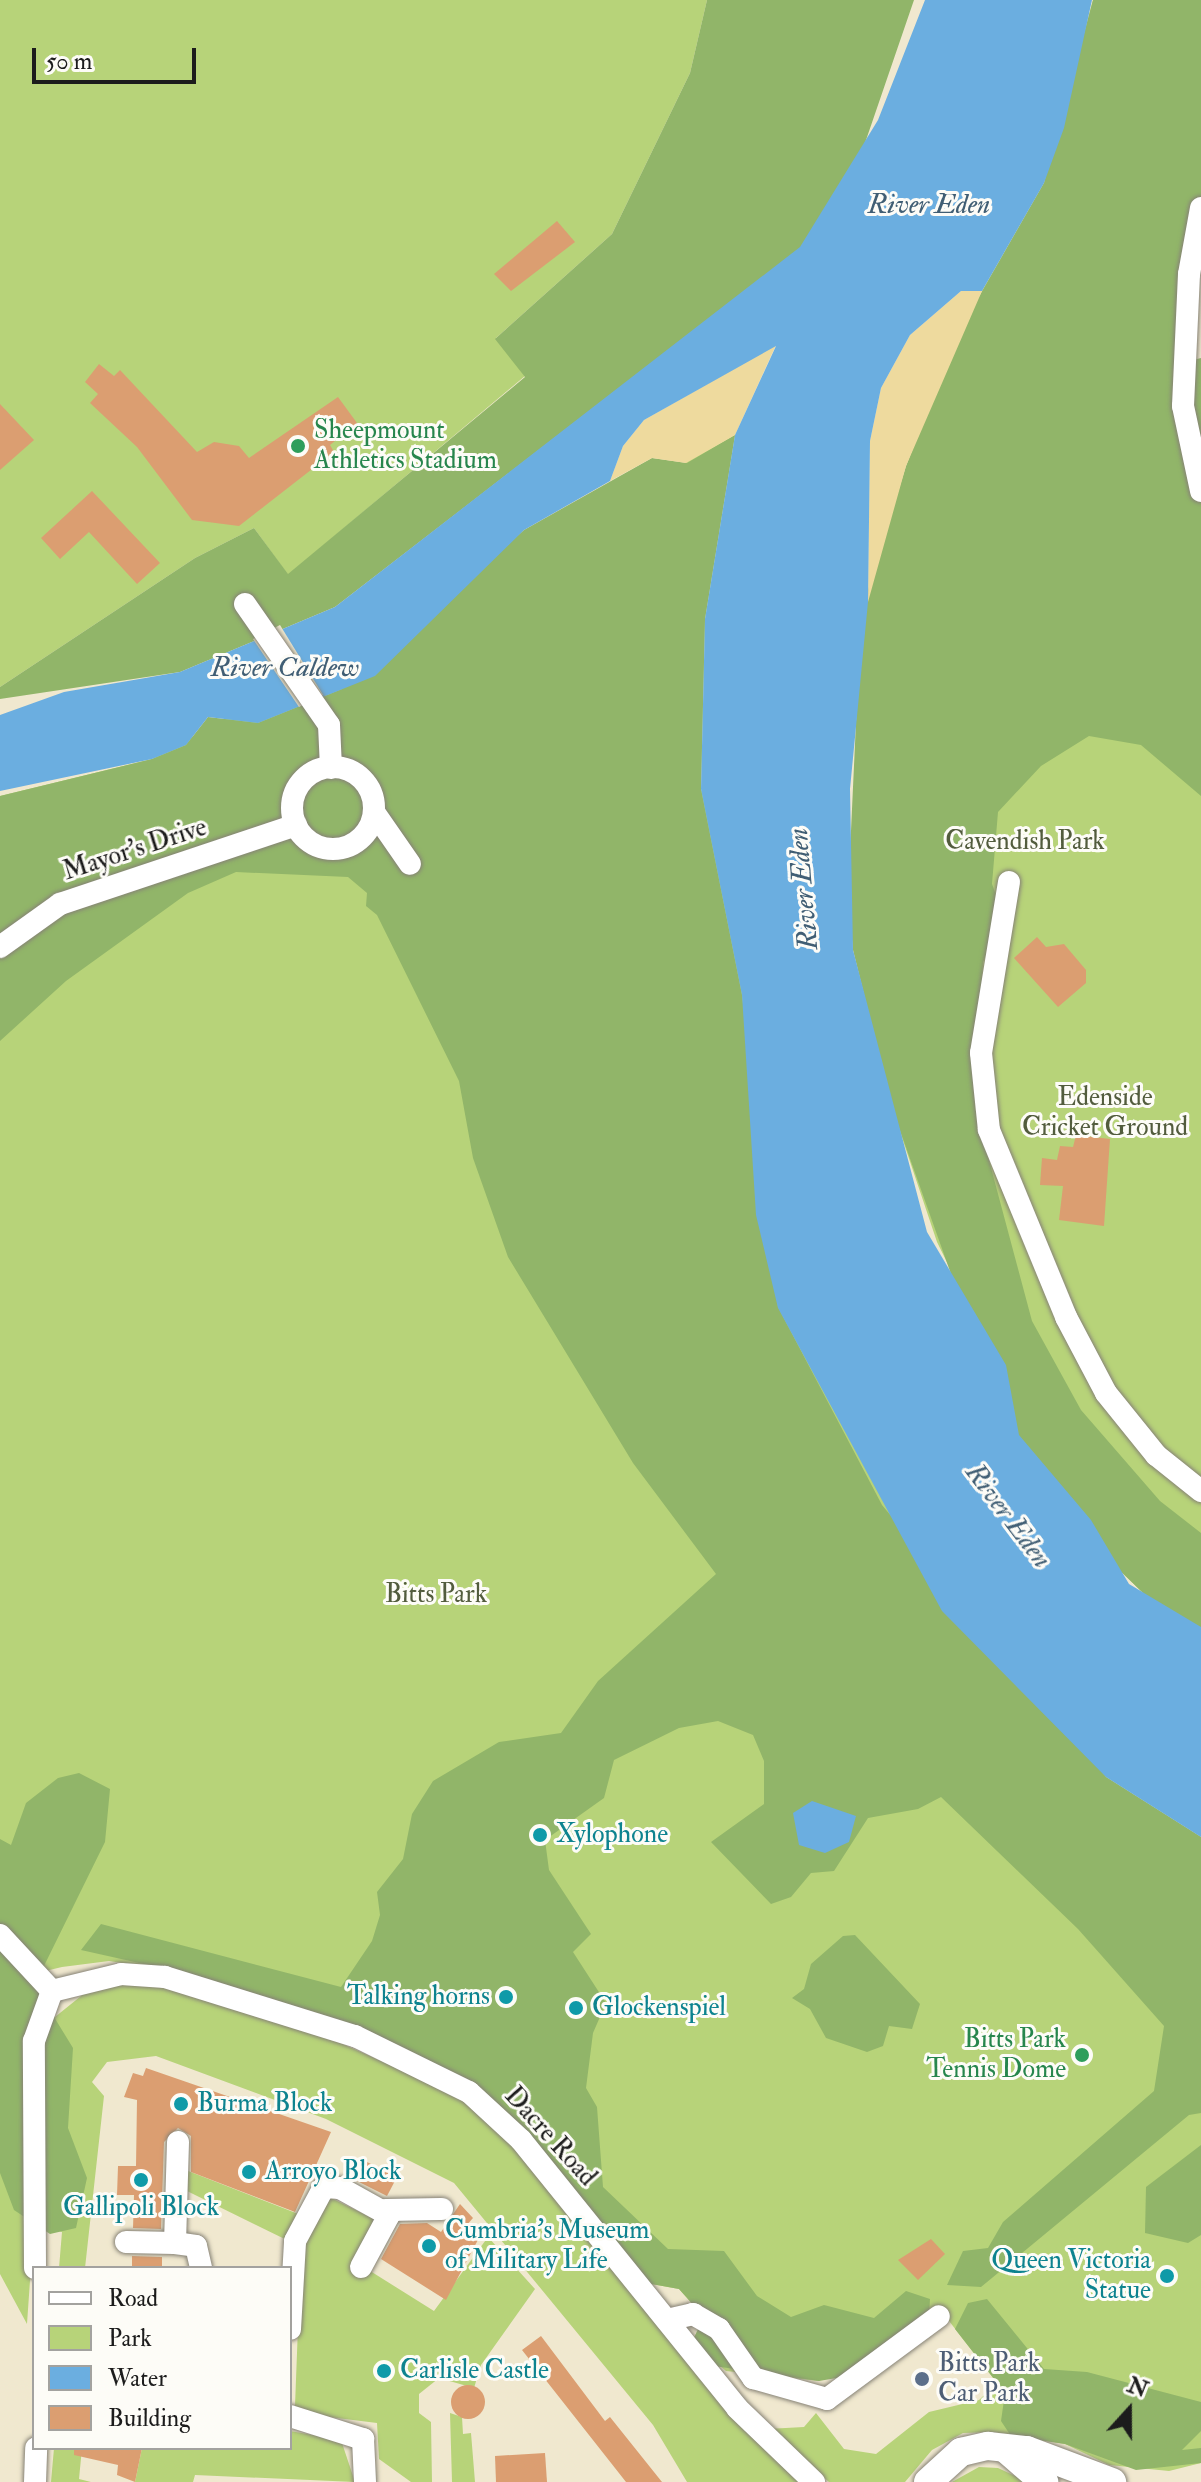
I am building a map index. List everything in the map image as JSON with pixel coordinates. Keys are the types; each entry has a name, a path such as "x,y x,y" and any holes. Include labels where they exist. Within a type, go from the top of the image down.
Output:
{"main road":[{"path":"928,2482 961,2452 1004,2448 1112,2482"},
{"path":"1004,2448 1044,2482"}],"street":[{"path":"1201,208 1192,341 1183,406 1201,491"},
{"path":"245,604 329,725 331,768"},
{"path":"374,812 363,836 338,849 313,844 296,825 298,788 331,768 357,776 374,812 410,864"},
{"name":"Mayor's Drive","path":"0,947 60,904 296,825"},
{"path":"1009,882 981,1053 989,1130 1066,1317 1106,1393 1156,1455 1201,1491"},
{"path":"0,1935 52,1991 34,2041 35,2266"},
{"name":"Dacre Road","path":"52,1991 121,1974 165,1977 283,2010 433,2071 521,2140 737,2408 814,2482"},
{"path":"175,2243 178,2142"},
{"path":"292,2294 295,2241 318,2192 332,2186 385,2210 442,2209"},
{"path":"361,2267 388,2222 385,2210"},
{"path":"126,2242 196,2246 201,2266"},
{"path":"667,2320 693,2314 719,2329 753,2378 827,2399 939,2316"},
{"path":"293,2419 363,2439 365,2482"},
{"path":"35,2482 36,2450"}],"green space":[{"path":"0,0 707,0 690,73 612,234 496,338 525,376 288,575 254,528 195,558 0,687"},
{"path":"707,0 914,0 853,178 782,289 636,375 335,607 180,672 0,699 0,687 195,558 254,528 288,574 525,377 495,339 612,234 690,73"},
{"name":"Cavendish Park","path":"1093,0 1201,0 1185,362 1201,483 1201,1638 1171,1620 1080,1532 937,1242 892,1108 861,613 982,291 1044,183"},
{"name":"Cavendish Park","path":"1093,0 1201,0 1201,257 1185,362 1201,358 1201,796 1141,745 1089,736 1041,766 998,812 992,884 1004,917 983,962 975,1108 1032,1321 1081,1410 1160,1501 1201,1533 1201,1638 1171,1620 1080,1532 1028,1457 973,1336 892,1108 853,950 848,896 861,613 906,466 960,330 1044,183"},
{"name":"Bitts Park","path":"735,435 705,619 701,789 1106,1777 1201,1837 1201,2463 1169,2471 1109,2465 1065,2444 994,2432 963,2433 932,2450 905,2482 829,2482 767,2429 804,2427 816,2413 844,2449 876,2454 929,2412 979,2400 997,2383 939,2308 819,2381 726,2371 692,2342 704,2317 679,2289 646,2283 488,2097 175,1971 109,1961 41,1972 43,1999 55,2017 86,1992 116,1981 146,1982 286,2019 458,2095 494,2125 802,2482 687,2482 653,2425 454,2183 326,2119 156,2056 107,2062 92,2082 104,2096 85,2266 59,2266 62,2232 34,2223 27,2324 0,2274 0,796 152,759"},
{"path":"735,435 705,619 701,789 742,995 778,1307 882,1505 1106,1777 1201,1837 1201,2113 1189,2115 981,2287 947,2285 963,2251 988,2248 1003,2222 1154,2091 1164,2026 1078,1929 941,1797 918,1809 868,1818 834,1871 811,1873 791,1897 771,1904 711,1842 764,1804 764,1761 753,1735 718,1721 679,1728 614,1760 604,1798 545,1840 549,1870 591,1934 573,1952 606,2003 593,2033 586,2088 597,2107 603,2187 668,2249 724,2251 757,2296 791,2317 824,2305 874,2318 906,2291 930,2299 929,2315 854,2375 819,2381 714,2366 692,2342 704,2317 679,2289 646,2283 488,2097 175,1971 81,1950 101,1924 341,1987 372,1941 380,1915 377,1892 403,1859 412,1814 433,1781 499,1742 561,1733 598,1681 716,1574 633,1463 508,1257 473,1158 459,1081 377,915 366,906 367,893 348,877 236,872 188,893 66,981 0,1041 0,796 152,759 186,745 208,717 258,723 342,689 524,530 652,458 687,463"},
{"path":"79,1773 110,1789 105,1842 41,1972 43,1999 73,2048 68,2128 87,2178 76,2228 50,2234 14,2210 0,2173 0,1839 11,1845 26,1803 58,1778"},
{"path":"855,1935 920,2004 912,2029 889,2026 883,2046 867,2052 826,2038 810,2009 792,1998 804,1989 811,1964 843,1936"},
{"path":"1201,2145 1201,2235 1188,2243 1145,2233 1146,2187"},
{"path":"183,2169 301,2215 325,2195 378,2221 367,2269 434,2311 488,2237 535,2289 481,2365 474,2388 439,2378 419,2394 419,2413 431,2422 432,2482 411,2482 379,2459 377,2423 305,2414 295,2406 301,2247 187,2191"},
{"path":"987,2299 1044,2369 1087,2372 1201,2402 1201,2431 1182,2450 1201,2448 1201,2463 1136,2470 1065,2444 1011,2436 1001,2421 1005,2393 955,2329 968,2303"},
{"path":"450,2413 462,2417 463,2434 471,2433 475,2482 452,2482"},
{"path":"292,2431 341,2440 355,2482 195,2475 193,2482 135,2482 142,2450 292,2450"},
{"path":"54,2450 82,2450 79,2479 91,2482 51,2482"},
{"path":"979,2467 998,2468 1028,2482 952,2482"}],"sand":[{"path":"961,291 982,291 906,466 868,602 870,441 881,388 910,335"},
{"path":"776,345 735,435 686,463 652,458 610,481 623,446 644,420"}],"water":[{"name":"River Eden","path":"925,0 1092,0 1064,128 1044,183 982,291 961,291 910,335 881,388 870,441 868,602 850,789 853,950 927,1232 1006,1365 1019,1435 1091,1520 1129,1584 1201,1627 1201,1837 1106,1777 942,1611 778,1308 756,1215 742,995 701,789 705,619 735,435 776,346 644,420 623,446 610,481 524,530 375,676 258,723 208,717 186,745 152,759 0,791 0,715 64,692 180,672 335,607 800,247 878,120"},
{"path":"812,1801 856,1816 849,1842 825,1853 799,1845 793,1813"}],"pier":[{"path":"280,625 323,695 299,707 253,639"}],"building":[{"path":"557,221 575,242 511,291 494,274"},
{"name":"Sheepmount Athletics Stadium","path":"99,364 114,376 120,370 197,452 214,442 239,446 249,458 338,397 357,423 330,445 334,452 239,526 192,520 137,447 90,403 98,394 85,382"},
{"path":"0,404 34,440 0,470"},
{"path":"92,491 160,563 137,584 89,532 60,559 41,538"},
{"path":"1037,937 1046,947 1064,944 1086,970 1086,983 1058,1007 1014,958"},
{"path":"1076,1135 1110,1139 1104,1226 1059,1220 1063,1186 1040,1185 1042,1158 1057,1160 1060,1146 1073,1147"},
{"path":"146,2068 331,2132 295,2212 191,2172 191,2136 178,2128 164,2142 161,2229 133,2228 134,2195 117,2195 118,2166 136,2166 137,2100 124,2097 133,2073 143,2076"},
{"path":"359,2158 397,2177 387,2196 349,2177"},
{"name":"Cumbria's Museum of Military Life","path":"460,2204 473,2218 466,2226 480,2236 446,2300 381,2259 400,2224 427,2223 441,2232"},
{"path":"931,2239 945,2254 918,2280 898,2260"},
{"path":"132,2256 162,2257 162,2266 132,2266"},
{"path":"541,2336 605,2421 610,2417 662,2482 626,2482 522,2350"},
{"path":"468,2385 480,2390 485,2402 480,2414 468,2419 456,2414 451,2402 456,2390"},
{"path":"74,2450 142,2450 135,2482 117,2475 118,2465 74,2455"},
{"path":"545,2453 547,2482 496,2482 495,2456"}],"place":[{"name":"Sheepmount Athletics Stadium","path":"298,446"},
{"name":"Xylophone","path":"540,1835"},
{"name":"Talking horns","path":"506,1997"},
{"name":"Glockenspiel","path":"576,2008"},
{"name":"Bitts Park Tennis Dome","path":"1082,2055"},
{"name":"Burma Block","path":"181,2104"},
{"name":"Arroyo Block","path":"249,2172"},
{"name":"Gallipoli Block","path":"141,2180"},
{"name":"Cumbria's Museum of Military Life","path":"429,2246"},
{"name":"Queen Victoria Statue","path":"1167,2276"},
{"name":"Carlisle Castle","path":"384,2371"},
{"name":"Bitts Park Car Park","path":"922,2379"}],"water label":[{"name":"River Caldew","path":"285,668"}],"park label":[{"name":"Edenside Cricket Ground","path":"1105,1113"}]}
